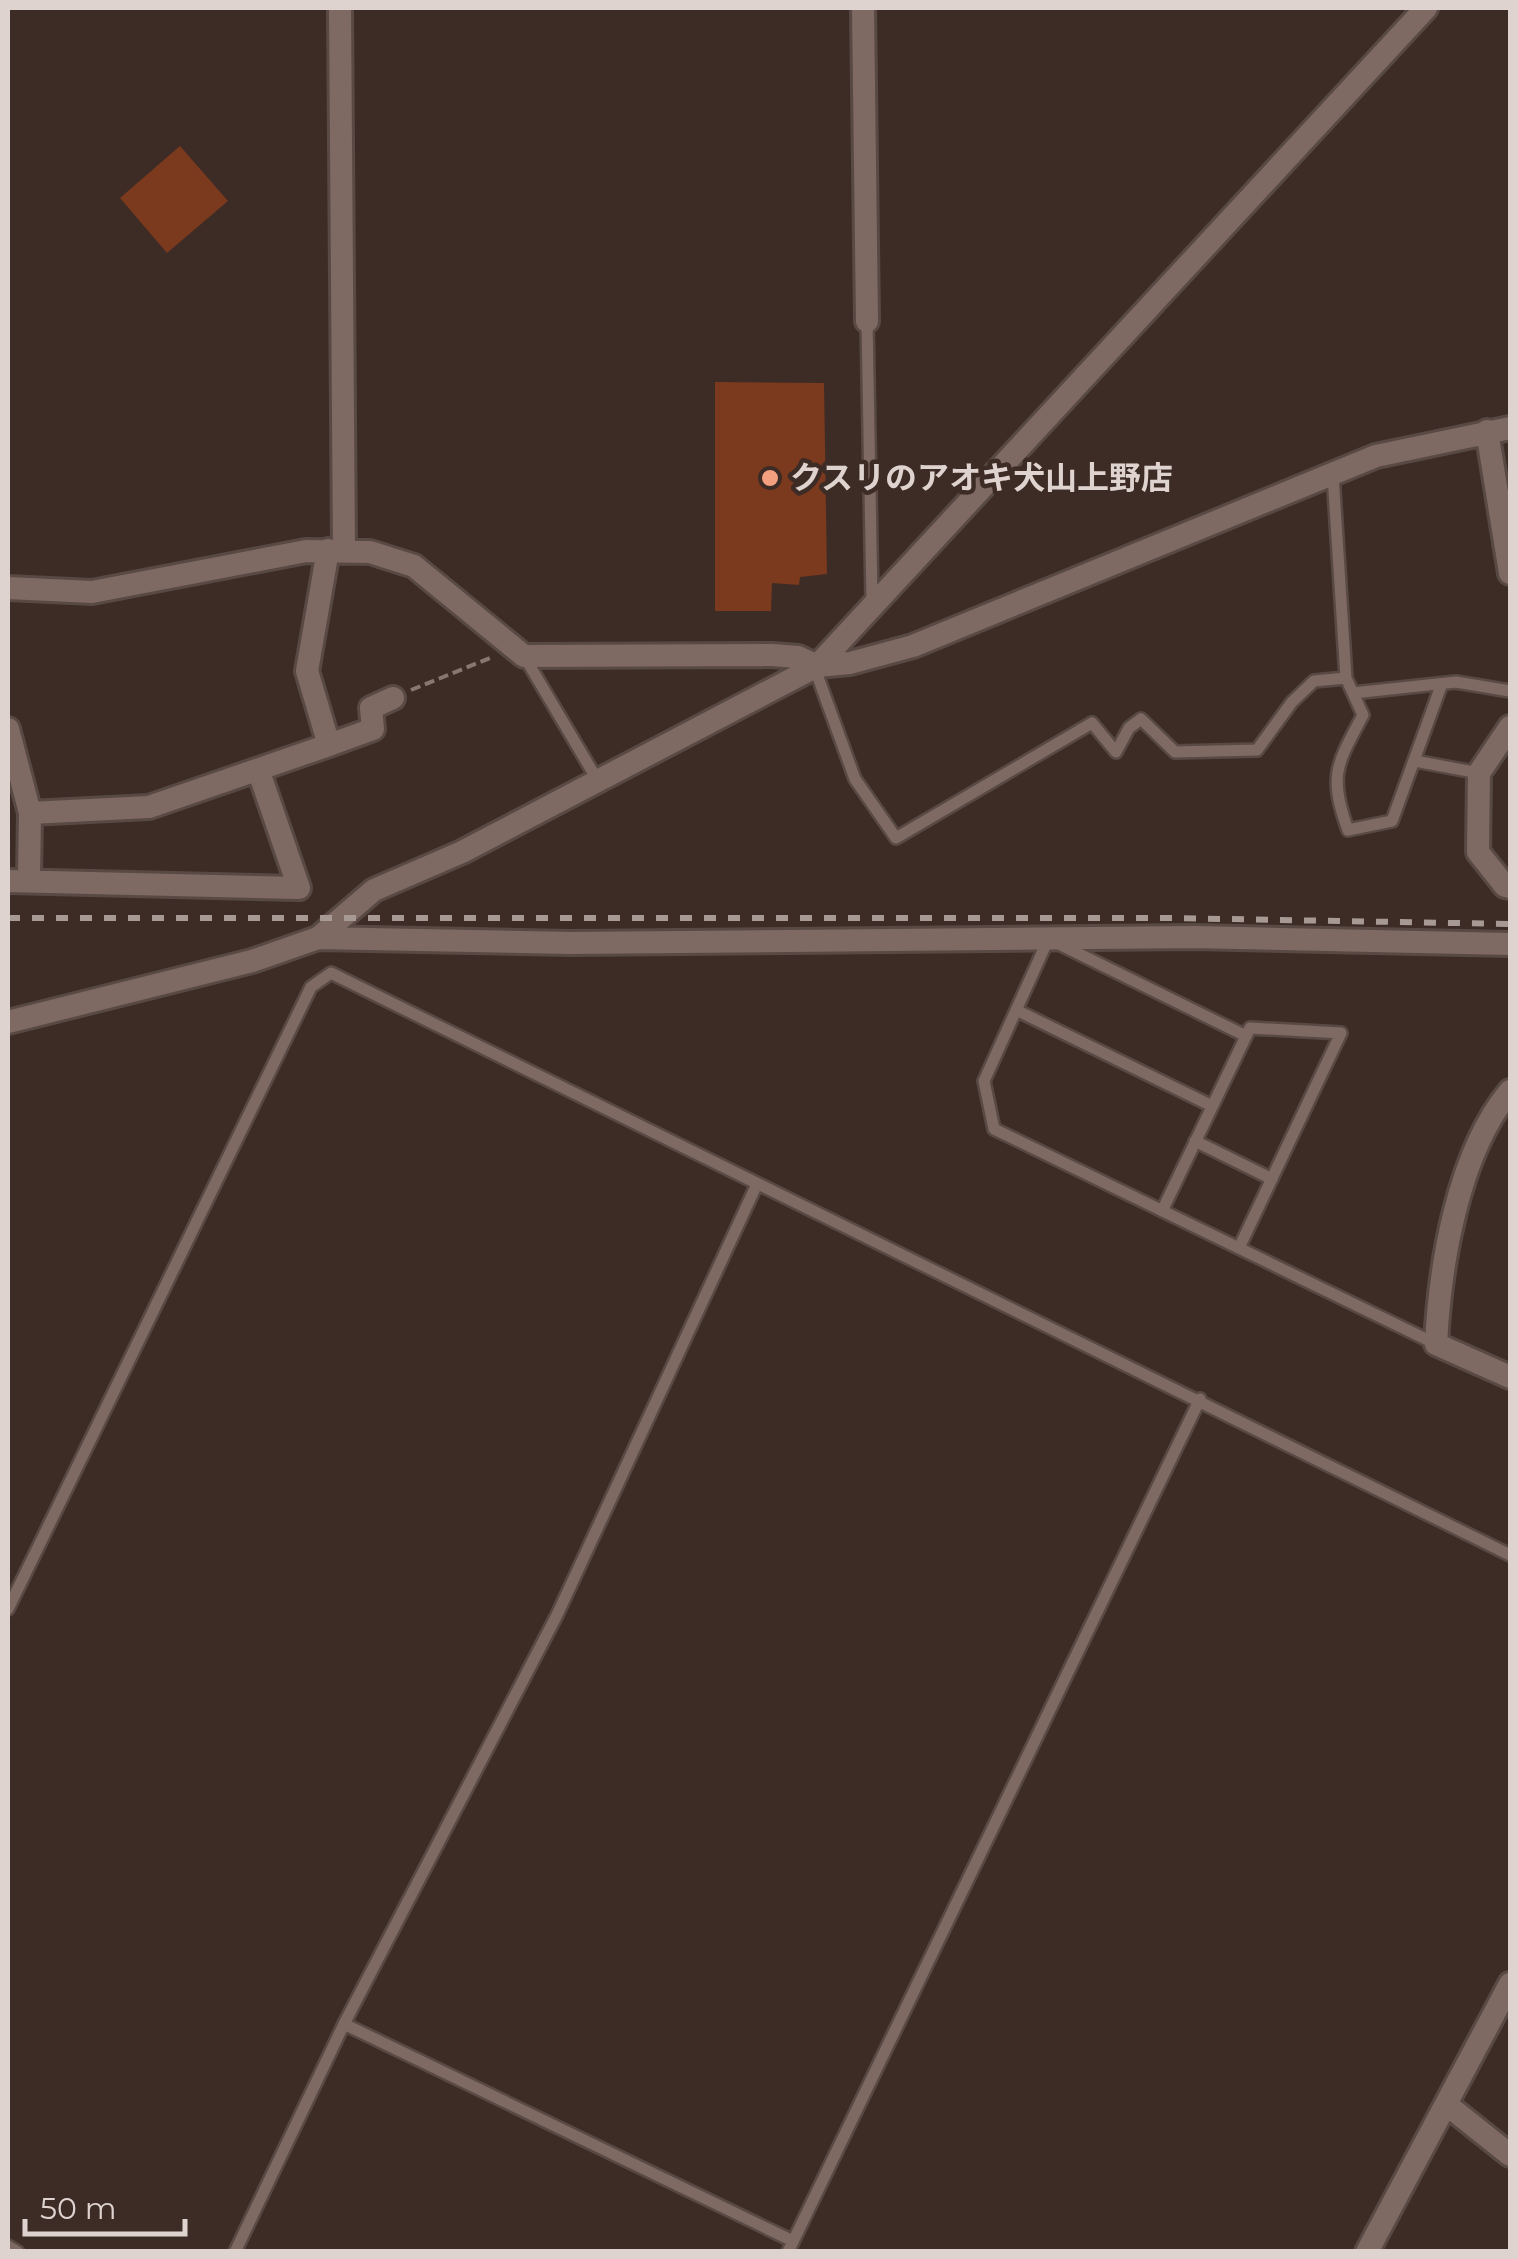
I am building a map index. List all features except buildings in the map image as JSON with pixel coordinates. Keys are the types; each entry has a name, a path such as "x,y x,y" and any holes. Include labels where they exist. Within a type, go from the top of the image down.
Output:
{"street":[{"path":"329,745 306,671 336,550 340,8"},
{"path":"863,8 868,321"},
{"path":"318,938 374,890 462,852 818,666 1426,8"},
{"path":"8,588 92,592 336,550 381,554 414,566 520,653 772,655 798,657 818,666 850,663 913,646 1376,456 1499,429 1510,573"},
{"path":"30,814 149,807 260,772 373,730 371,708 393,698"},
{"path":"1510,727 1479,773 1478,852 1505,886 1510,886"},
{"path":"8,729 30,814 18,880 299,888 260,772"},
{"path":"8,1022 252,961 318,938 571,943 1050,942 1194,937 1510,944"},
{"path":"1510,1091 1476,1146 1440,1280 1436,1344 1510,1377"},
{"path":"1368,2252 1510,1984"},
{"path":"1446,2104 1510,2155"}],"lane":[{"path":"868,321 872,604"},
{"path":"1333,476 1346,678 1363,715 1336,767 1339,805 1348,830 1392,821 1441,686"},
{"path":"520,653 598,781"},
{"path":"818,666 813,673 855,780 896,838 1092,723 1116,752 1129,728 1141,718 1175,752 1257,750 1292,702 1314,680 1346,678"},
{"path":"1353,693 1477,683 1510,691"},
{"path":"1415,761 1479,773"},
{"path":"1246,1036 1050,942 984,1081 994,1129 1436,1344"},
{"path":"8,1609 311,987 330,973 1510,1555"},
{"path":"1016,1010 1212,1106"},
{"path":"1162,1210 1250,1028 1341,1032 1238,1248"},
{"path":"1196,1141 1272,1179"},
{"path":"235,2252 344,2024 557,1615 757,1184"},
{"path":"344,2024 790,2246 1200,1400"},
{"path":"8,2246 18,2252"}],"path":[{"path":"393,698 520,653"}],"railway":[{"path":"8,918 1168,918 1510,924"}],"place":[{"name":"クスリのアオキ犬山上野店","path":"770,478"}]}
